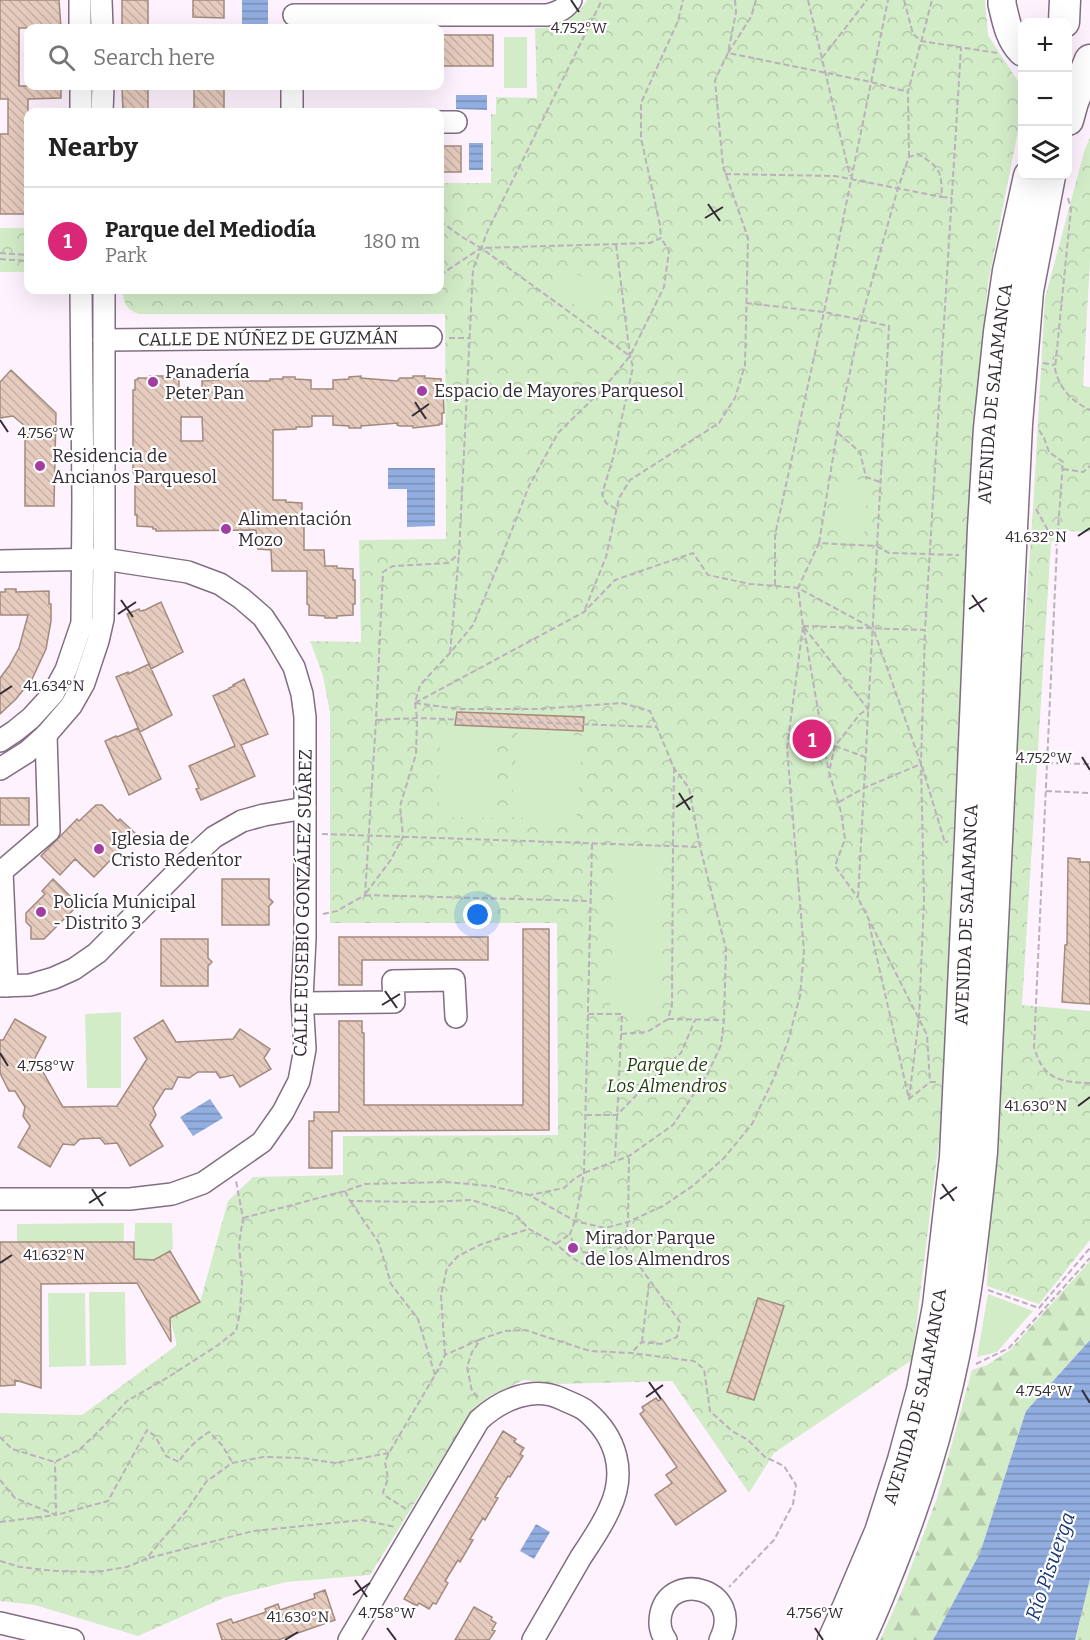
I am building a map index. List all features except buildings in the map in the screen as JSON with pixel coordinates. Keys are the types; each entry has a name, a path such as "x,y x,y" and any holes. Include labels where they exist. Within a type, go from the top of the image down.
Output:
{"highway":[{"path":"1047,0 1047,18"},
{"path":"1064,18 1065,0"},
{"path":"1072,107 1090,58"},
{"name":"AVENIDA DE SALAMANCA","path":"833,1640 880,1532 903,1460 922,1390 938,1306 956,1157 989,428 1008,270 1028,180"},
{"name":"AVENIDA DE SALAMANCA","path":"858,1640 869,1620 926,1467 946,1393 962,1314 975,1221 982,1152 1017,424 1028,291 1058,182"}],"main road":[{"path":"1002,0 1007,27 1016,45 1013,53"},
{"path":"1072,65 1090,58"}],"street":[{"path":"80,0 80,24"},
{"path":"101,0 102,24"},
{"path":"293,14 547,15 558,12 571,0"},
{"path":"81,90 81,108"},
{"path":"102,108 103,90"},
{"path":"292,90 292,108"},
{"path":"0,741 15,731 53,694 66,670 82,623 81,294"},
{"path":"0,769 27,752 71,706 84,683 103,619 104,294"},
{"name":"CALLE DE NÚÑEZ DE GUZMÁN","path":"104,340 431,338"},
{"name":"CALLE EUSEBIO GONZÁLEZ SUÁREZ","path":"0,561 104,559 188,572 220,584 241,598 262,617 277,638 294,667 302,694 305,717 303,1003 305,1049 299,1081 284,1112 262,1142 203,1183 172,1194 130,1199 0,1198"},
{"path":"45,735 49,831 2,871 3,986 30,985 74,969 97,953 214,837 242,821 305,808"},
{"path":"303,1003 394,1002 393,981 454,980 456,1017"},
{"path":"349,1640 479,1420 489,1411 514,1397 535,1393 553,1395 585,1410 607,1433 618,1459 617,1482 609,1510 532,1640"},
{"path":"664,1639 660,1619 662,1608 668,1599 677,1592 698,1589 709,1592 723,1608 726,1619 720,1640"},
{"path":"0,1623 64,1639"}],"path":[{"path":"450,653 459,554 473,269 488,230 602,0"},
{"path":"305,919 337,911 364,895 390,861 403,837 400,806 416,754 415,703 420,685 473,625 529,486 558,433 603,388 630,356 664,287 669,251 661,238 641,138 641,103 678,21 683,0"},
{"path":"728,53 736,12 735,0"},
{"path":"584,612 606,557 619,498 630,480 719,423 735,398 745,364 748,238 725,174 715,80 728,53 751,17 756,0"},
{"path":"808,0 851,179"},
{"path":"822,58 867,0"},
{"path":"775,586 775,535 824,312 888,0"},
{"path":"904,0 913,34 921,41 1013,53"},
{"path":"930,1082 927,1035 858,898 835,866 845,838 829,772 798,588 819,543 837,433 861,320 909,157 908,92 932,0"},
{"path":"909,1099 919,1018 924,900 921,764 926,630 961,48"},
{"path":"728,53 871,82 908,92"},
{"path":"909,157 918,154 930,162 941,174 942,197"},
{"path":"725,174 835,176 951,198"},
{"path":"1058,182 1071,209 1055,365 1058,381 1066,395 1090,410"},
{"path":"444,224 482,248 630,356"},
{"path":"444,272 482,248 650,243 661,238"},
{"path":"616,244 633,367 613,458 602,494 606,503 616,509"},
{"path":"0,253 24,255"},
{"path":"0,259 24,261"},
{"path":"746,303 824,312 888,326 858,898"},
{"path":"431,338 470,338"},
{"path":"1037,362 1055,365"},
{"path":"1039,429 1049,452 1063,462 1057,546 1034,1047 1038,1060 1055,1078 1090,1083"},
{"path":"837,433 860,452 866,477 880,482"},
{"path":"1062,469 1083,472 1090,466"},
{"path":"1034,506 1057,546"},
{"path":"819,543 876,546 889,553 968,556"},
{"path":"415,703 584,612 615,580 693,553 708,575 750,584 798,588 873,628 921,764 945,843 951,840"},
{"path":"364,895 383,572 393,566 448,563 459,554"},
{"path":"803,626 926,630"},
{"path":"803,626 868,709"},
{"path":"243,1218 365,1184 445,1182 491,1186 529,1195 575,1221 605,1228 628,1222 663,1206 694,1185 724,1158 752,1124 773,1080 788,1041 800,996 804,951 787,748 803,626"},
{"path":"415,703 459,709 537,709 622,703 650,711 675,768 689,788 700,847 726,949 721,1045 708,1073 673,1125 629,1156 584,1173 564,1188 529,1195"},
{"path":"829,772 835,746 860,714 868,709"},
{"path":"376,720 417,718 657,727"},
{"path":"835,746 866,757"},
{"path":"1047,763 1090,764"},
{"path":"838,802 864,788 921,764"},
{"path":"668,1019 672,1005 672,847 675,768"},
{"path":"1046,791 1090,793"},
{"path":"341,834 700,847"},
{"path":"556,1244 570,1234 575,1221 584,1173 592,844"},
{"path":"364,895 591,901"},
{"path":"868,917 909,1099"},
{"path":"588,1014 622,1014 615,1161"},
{"path":"621,1034 647,1032 668,1019 724,1020"},
{"path":"585,1115 617,1115 681,1053 694,1020"},
{"path":"909,1099 930,1082 937,1082"},
{"path":"570,1234 573,1243 582,1252 610,1254 624,1245 628,1222 629,1156"},
{"path":"0,1437 12,1449 56,1462 80,1449 127,1401 170,1376 236,1331 241,1302 239,1244 243,1218 232,1163"},
{"path":"345,1191 379,1243 391,1284 417,1319 435,1375"},
{"path":"350,1201 472,1200 516,1215 529,1229 556,1244 583,1264 597,1266 611,1264 633,1256"},
{"path":"417,1524 384,1495 388,1479 385,1462 445,1355 441,1295 447,1268 458,1256 482,1244 529,1229"},
{"path":"624,1245 680,1322 677,1337 661,1344 642,1342"},
{"path":"984,1288 1039,1308 1090,1248"},
{"path":"970,1366 1009,1348 1090,1258"},
{"path":"631,1353 642,1342 650,1281"},
{"path":"445,1355 505,1331 525,1330 590,1351 631,1353 694,1361 704,1369 710,1411 732,1431 748,1440 765,1458 784,1466 796,1485 794,1504 774,1540 717,1599"},
{"path":"481,1339 466,1367 472,1391 489,1411"},
{"path":"0,1522 56,1515 108,1501 147,1430 154,1436 166,1456 178,1462 194,1442 208,1432 222,1445 232,1463"},
{"path":"146,1559 187,1510 206,1482 232,1463 263,1457 302,1458 335,1463 388,1453"},
{"path":"56,1462 56,1515"},
{"path":"0,1480 15,1498 56,1515"},
{"path":"0,1561 20,1567 96,1572 127,1567 146,1559 253,1531 362,1520 417,1524"}],"green space":[{"name":"Parque de Los Almendros","path":"587,0 985,0 988,35 1018,81 1018,130 988,284 971,468 957,756 953,904 941,1125 912,1360 774,1453 749,1493 672,1381 558,1384 524,1380 489,1396 473,1409 370,1575 287,1582 226,1597 138,1636 35,1605 0,1601 0,1413 82,1415 177,1345 170,1318 200,1302 228,1201 253,1177 343,1175 343,1136 558,1135 557,923 330,923 330,713 323,676 310,641 361,642 359,540 446,539 445,314 139,314 126,305 124,294 444,294 444,183 491,183 491,114 496,114 496,97 537,98 535,28 558,25 577,13"},
{"path":"504,37 527,37 527,88 504,88"},
{"path":"1090,137 1090,259 1083,386 1090,387 1090,532 1066,531 1051,542 1022,1005 1090,1011 1090,1240 1039,1304 987,1286 998,1003 1033,508 1045,298"},
{"path":"0,228 24,228 24,272 0,272"},
{"path":"570,271 600,285 607,293 603,305 590,310 567,301 558,294 553,284 557,277"},
{"path":"843,479 868,480 864,539 840,538"},
{"path":"518,731 583,736 576,822 511,817"},
{"path":"440,732 495,732 494,818 439,817"},
{"path":"616,848 664,850 658,1011 610,1009"},
{"path":"121,1012 121,1088 87,1088 85,1014"},
{"path":"124,1223 124,1242 17,1242 17,1224"},
{"path":"135,1223 172,1223 173,1249 154,1260 134,1259"},
{"path":"1090,1261 1090,1340 1026,1411 980,1553 933,1640 880,1640 902,1591 937,1498 972,1370 987,1365 1010,1350"},
{"path":"89,1292 125,1292 126,1365 90,1366"},
{"path":"48,1293 85,1293 86,1366 49,1367"},
{"path":"988,1294 1033,1311 997,1352 977,1357"},
{"path":"1090,1579 1090,1640 1075,1640"}],"water":[{"path":"242,0 268,0 268,24 242,24"},
{"path":"456,95 487,95 487,110 456,109"},
{"path":"469,143 483,143 483,170 469,170"},
{"path":"388,468 435,468 435,526 407,527 407,489 388,489"},
{"path":"210,1099 223,1118 193,1136 180,1117"},
{"name":"Río Pisuerga","path":"1090,1340 1090,1579 1075,1640 933,1640 980,1553 1026,1411"},
{"path":"536,1524 550,1532 534,1559 520,1551"}],"place":[{"name":"Panadería Peter Pan","path":"153,382"},
{"name":"Espacio de Mayores Parquesol","path":"422,391"},
{"name":"Residencia de Ancianos Parquesol","path":"40,466"},
{"name":"Alimentación Mozo","path":"226,529"},
{"name":"Parque del Mediodía","path":"812,739"},
{"name":"Iglesia de Cristo Redentor","path":"99,849"},
{"name":"Policía Municipal - Distrito 3","path":"41,912"},
{"name":"Mirador Parque de los Almendros","path":"573,1248"}]}
